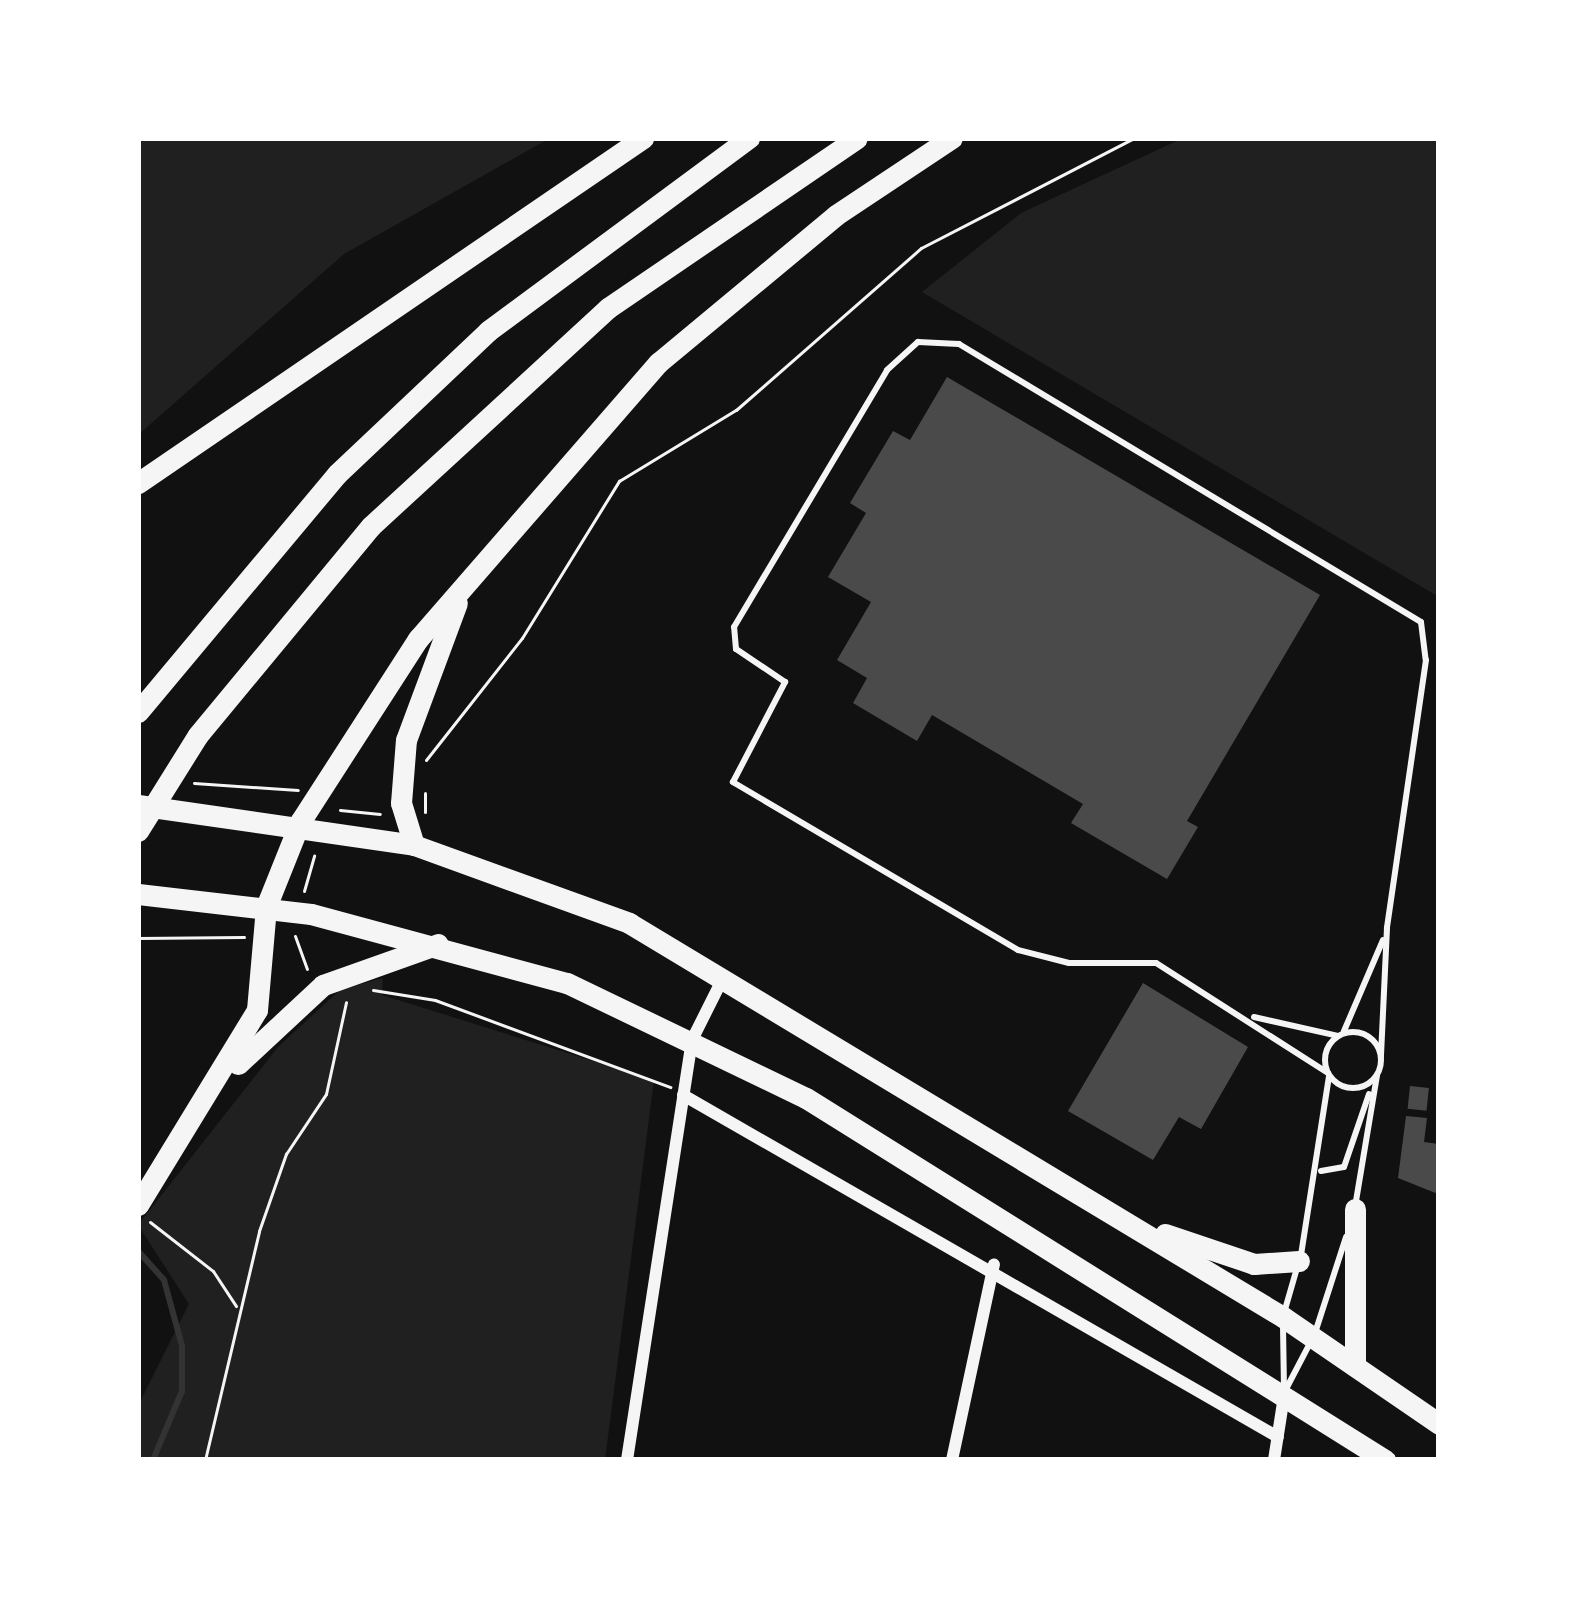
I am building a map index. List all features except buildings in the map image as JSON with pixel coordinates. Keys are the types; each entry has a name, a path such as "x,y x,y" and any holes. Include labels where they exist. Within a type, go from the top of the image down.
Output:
{"highway":[{"path":"138,483 643,138"},
{"path":"138,712 322,490 488,331 748,138"},
{"path":"138,831 198,735 371,526 608,308 857,138"},
{"path":"138,1209 257,1010 267,946 266,907 300,822 418,639 457,602 519,513 658,364 836,215 952,138"},
{"path":"414,845 401,802 406,740 457,602"},
{"path":"138,805 300,822 414,845 528,878 723,978 1283,1317 1439,1424"},
{"path":"138,894 266,907 438,944 567,982 806,1098 1285,1393 1358,1451 1384,1460"},
{"path":"198,1110 323,985 438,944"},
{"path":"1354,1209 1355,1366"},
{"path":"1114,1215 1234,1259 1299,1261"}],"street":[{"path":"627,1460 692,1040 723,978"},
{"path":"682,1095 994,1264 1278,1437"},
{"path":"952,1460 994,1264"},
{"path":"1274,1460 1285,1393"}],"lane":[{"path":"1321,1171 1344,1167 1372,1091 1377,1075 1381,1057 1387,928 1426,660 1410,606 959,344 918,342 887,370 734,627 736,649 785,682 733,782 1018,950 1069,964 1156,963 1245,1014 1353,1088 1377,1075"},
{"path":"1285,1393 1283,1317 1321,1171 1329,1074 1340,1035 1387,928"},
{"path":"1245,1014 1340,1035 1365,1034 1381,1057"},
{"path":"1285,1393 1313,1337 1354,1209 1372,1091"}],"path":[{"path":"418,815 428,755 522,638 619,481 736,410 921,248 1134,138"},
{"path":"176,782 316,796 341,808 386,814"},
{"path":"306,882 318,848"},
{"path":"292,951 295,937"},
{"path":"138,938 292,951 313,975"},
{"path":"346,1002 374,990 436,1000 636,1066 682,1095"},
{"path":"330,991 346,1002"},
{"path":"205,1460 237,1308 286,1154 331,1081 346,1002"},
{"path":"138,1209 213,1271 237,1308"}],"shaded area":[{"path":"138,138 550,138 344,254 138,435"},
{"path":"1183,138 1439,138 1439,597 922,292 1021,213"},
{"path":"383,978 382,995 654,1080 605,1460 138,1460 138,1406 189,1304 138,1225 278,1047 340,990"}],"waterway":[{"path":"138,1251 164,1280 182,1346 182,1391 153,1460"}]}
